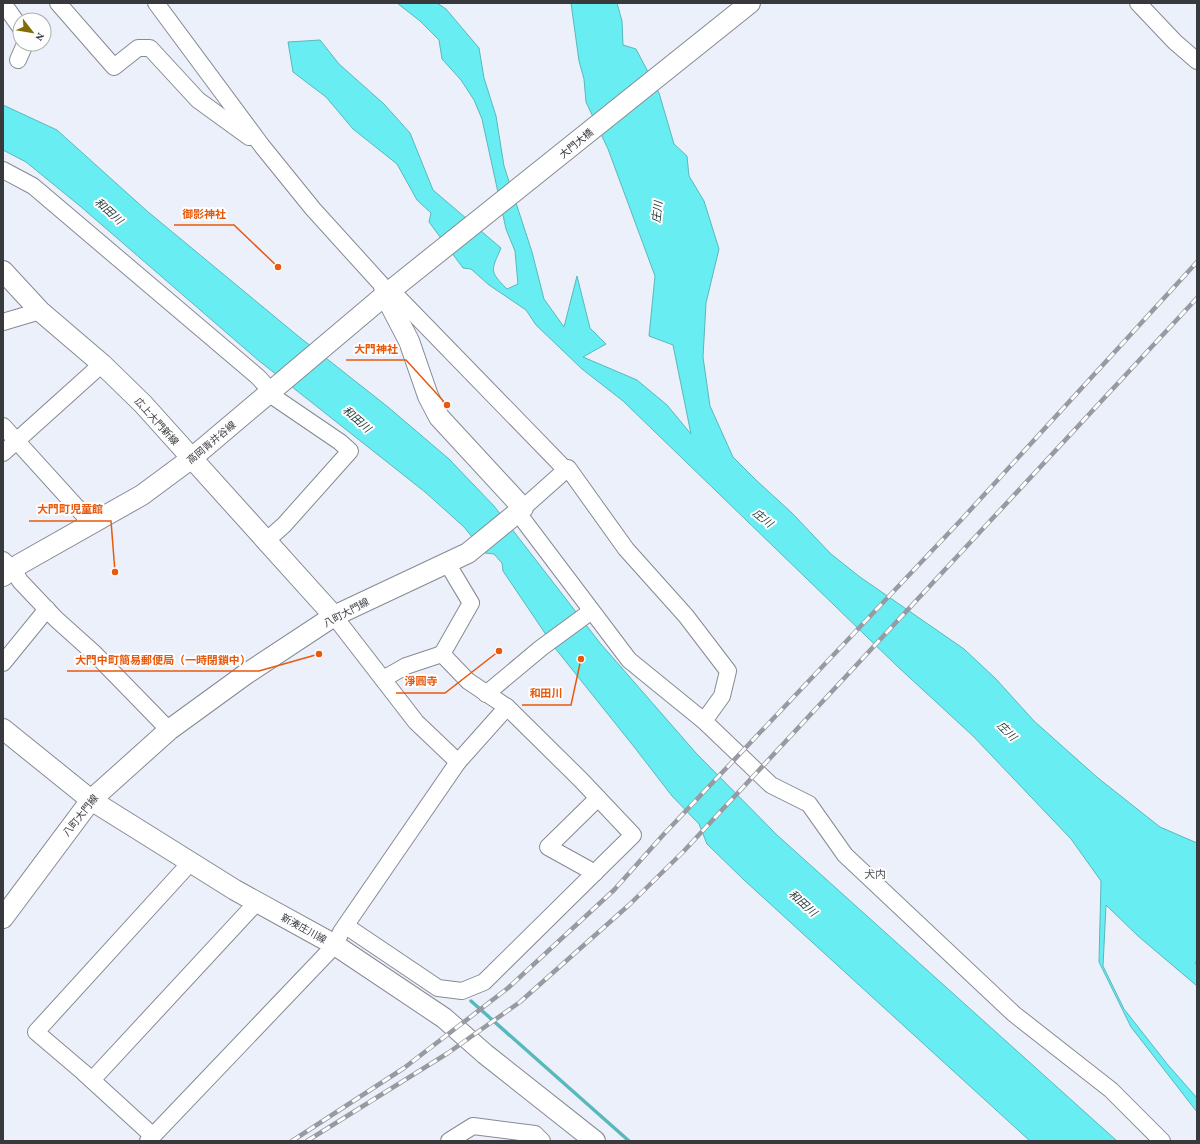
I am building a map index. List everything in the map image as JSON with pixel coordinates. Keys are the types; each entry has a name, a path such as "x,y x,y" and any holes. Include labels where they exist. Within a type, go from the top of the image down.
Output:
{"main road":[{"name":"大門大橋","path":"392,289 750,3"},
{"name":"広上大門新線","path":"3,271 40,311 102,364 143,404 334,616"},
{"name":"高岡青井谷線","path":"6,568 92,524 142,495 192,458 392,289"},
{"path":"392,289 428,396 439,417 520,511"},
{"name":"八町大門線","path":"3,918 91,800 169,730 246,674 334,616 468,553 520,511"},
{"name":"新湊庄川線","path":"3,729 91,800 190,863 335,945 444,1018 485,1054 595,1141"}],"street":[{"path":"3,3 12,16"},
{"path":"58,3 114,67 138,48 150,48 198,100 262,146"},
{"path":"156,3 262,146 313,209 381,284 392,289 566,470 568,468 626,549 686,616 728,672 722,696 704,721"},
{"path":"1138,3 1175,42 1197,61"},
{"path":"18,60 22,52"},
{"path":"3,170 33,186 222,347 271,391 350,451 284,525 266,541"},
{"path":"3,322 40,311"},
{"path":"3,453 102,364"},
{"path":"3,426 92,524"},
{"path":"566,470 520,511 588,612 629,660 704,721 770,785 809,804 845,854 1014,1014 1111,1090 1162,1141"},
{"path":"383,679 406,666 442,654 471,603 447,563"},
{"path":"6,568 95,654 169,730"},
{"path":"3,663 47,609"},
{"path":"486,694 541,648 588,612"},
{"path":"334,616 416,722 458,762"},
{"path":"346,926 438,988 462,991 484,982 633,835 507,707 468,681 442,654"},
{"path":"190,863 36,1032 92,1080 151,1138 335,945 346,926 458,762 507,707"},
{"path":"595,873 548,847 598,798"},
{"path":"92,1080 257,902"},
{"path":"449,1141 473,1126 535,1134 542,1141"}],"water":[{"name":"庄川","path":"397,3 437,3 446,9 479,48 484,78 496,116 504,166 532,252 544,299 564,327 577,276 590,328 606,344 583,357 637,380 667,405 691,434 673,345 649,336 655,276 608,149 586,102 584,79 579,61 571,3 617,3 622,21 623,45 636,49 659,93 674,144 687,156 689,176 704,201 719,249 706,303 703,357 710,406 733,457 792,513 831,554 860,577 964,649 996,679 1034,721 1098,778 1160,827 1197,843 1197,962 1195,962 1197,966 1197,986 1138,936 1106,905 1103,966 1124,1009 1168,1065 1197,1098 1197,1112 1131,1027 1099,962 1101,881 1071,839 973,736 897,666 623,401 582,369 536,325 526,310 489,285 471,269 463,268 429,222 431,213 417,200 397,164 353,129 326,97 293,72 288,42 320,40 339,64 384,104 410,133 433,190 501,248 494,266 497,278 507,289 518,284 515,251 506,229 482,119 474,100 461,80 442,59 439,40 420,21"},
{"path":"3,105 57,130 147,211 298,336 388,407 449,459 494,506 600,643 696,753 777,835 1117,1141 1030,1141 744,880 707,844 699,824 672,796 555,648 503,571 502,563 494,554 485,553 464,527 425,492 258,360 80,206 26,162 3,150"}],"waterway":[{"path":"471,1001 629,1141"}],"railway":[{"path":"292,1141 404,1068 508,988 614,890 664,834 962,519 1197,262"},
{"path":"307,1141 448,1053 520,1002 629,905 683,852 1197,298"}],"place":[{"name":"御影神社","path":"278,267"},
{"name":"大門神社","path":"447,405"},
{"name":"大門町児童館","path":"115,572"},
{"name":"淨圓寺","path":"499,651"},
{"name":"大門中町簡易郵便局（一時閉鎖中）","path":"319,654"},
{"name":"和田川","path":"581,659"}],"district":[{"name":"犬内","path":"875,874"}]}
